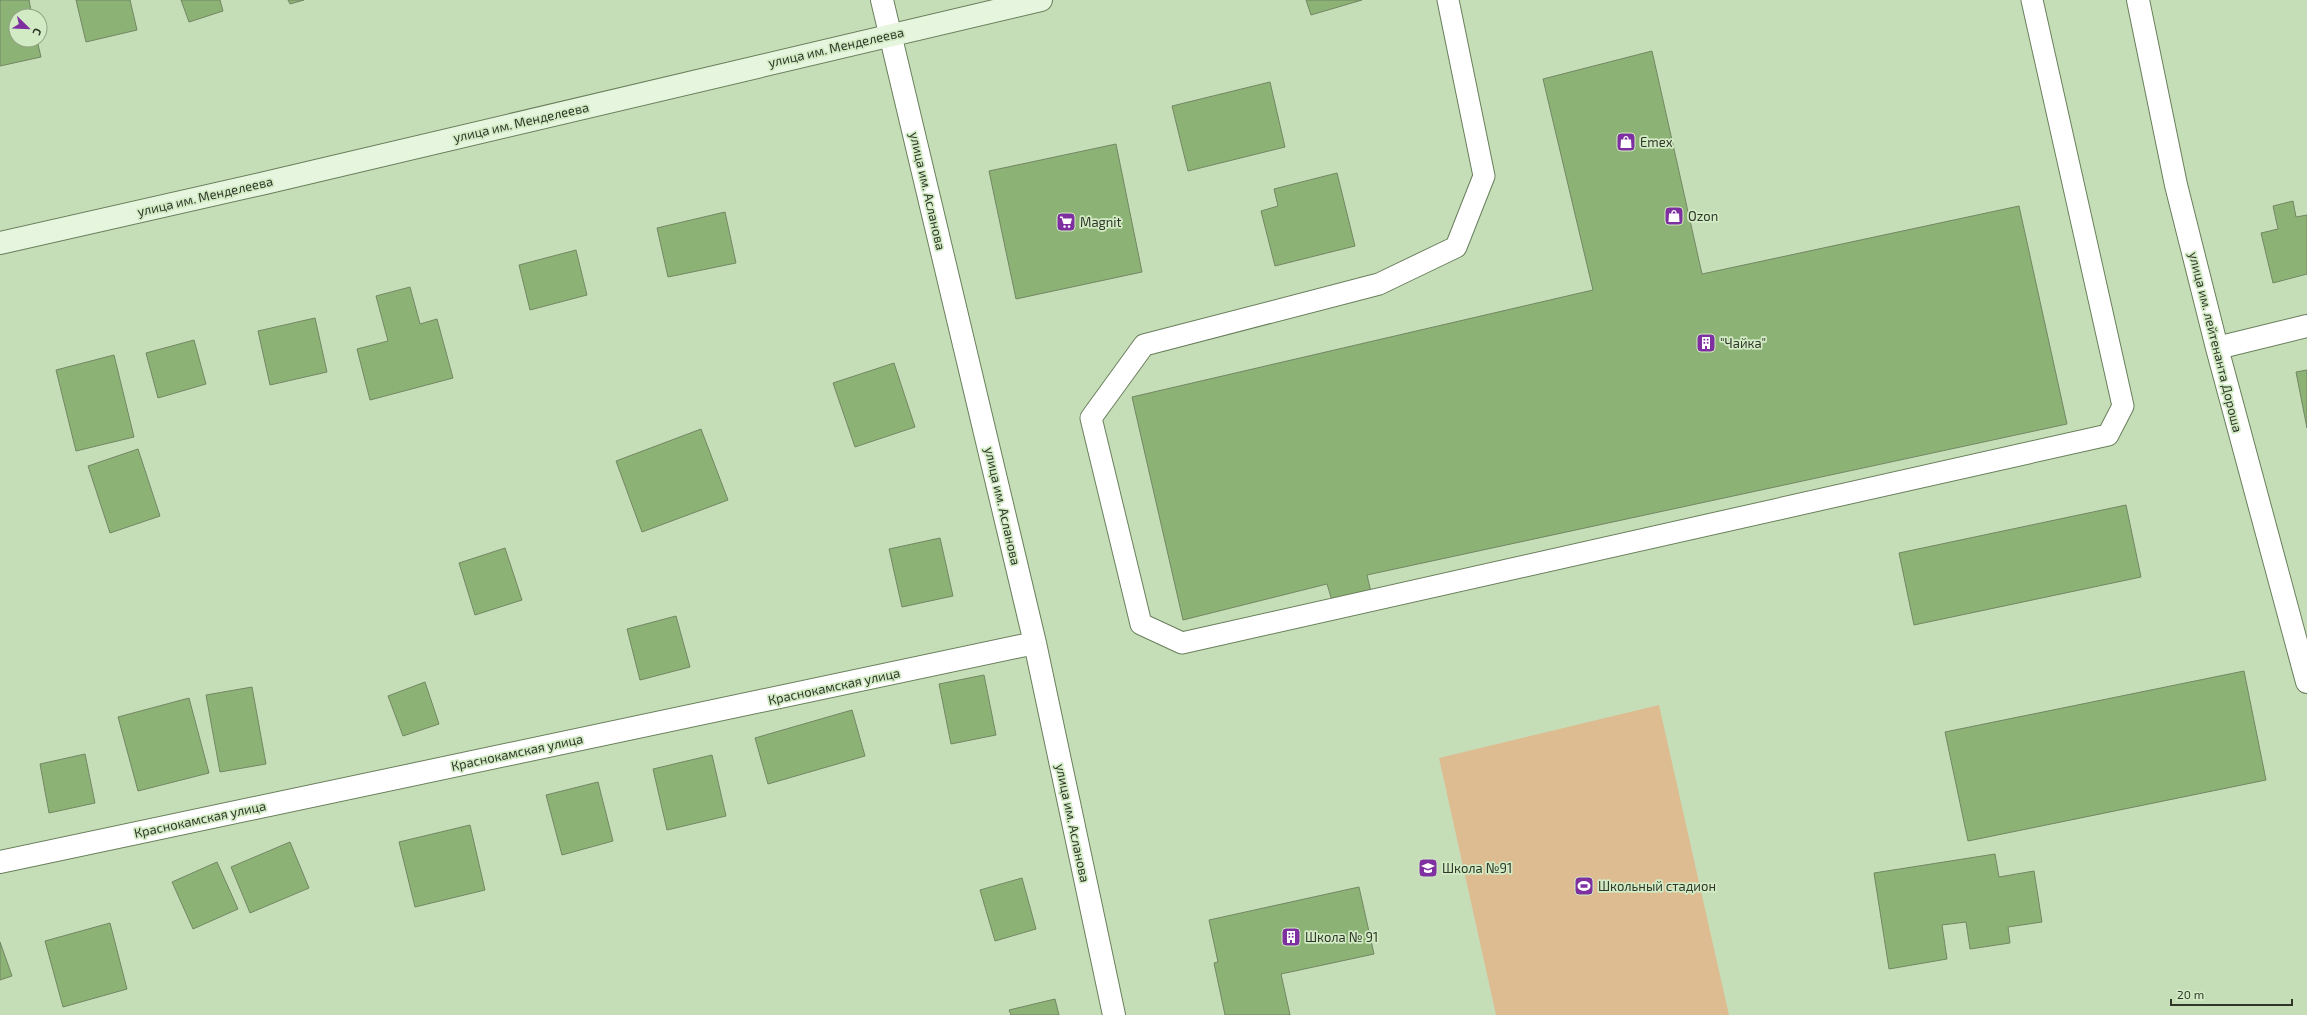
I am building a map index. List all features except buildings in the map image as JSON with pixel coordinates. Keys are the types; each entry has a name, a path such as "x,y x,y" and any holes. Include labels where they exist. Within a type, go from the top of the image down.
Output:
{"main road":[{"name":"улица им. Менделеева","path":"0,243 265,183 890,34 1041,0"}],"street":[{"name":"улица им. Асланова","path":"882,0 1035,643 1114,1015"},
{"name":"улица им. лейтенанта Дороша","path":"2138,0 2176,185 2217,348 2307,682"},
{"path":"2217,348 2307,326"},
{"name":"Краснокамская улица","path":"0,862 1035,643"}],"lane":[{"path":"1448,0 1484,176 1456,247 1380,284 1144,345 1091,418 1141,624 1182,643 2108,435 2123,406 2032,0"}],"shaded area":[{"name":"Школьный стадион","path":"1659,705 1729,1015 1496,1015 1439,758"}],"place":[{"name":"Emex","path":"1626,142"},
{"name":"Ozon","path":"1674,216"},
{"name":"Magnit","path":"1066,222"},
{"name":"\"Чайка\"","path":"1706,343"},
{"name":"Школа №91","path":"1428,868"},
{"name":"Школьный стадион","path":"1584,886"},
{"name":"Школа № 91","path":"1291,937"}]}
